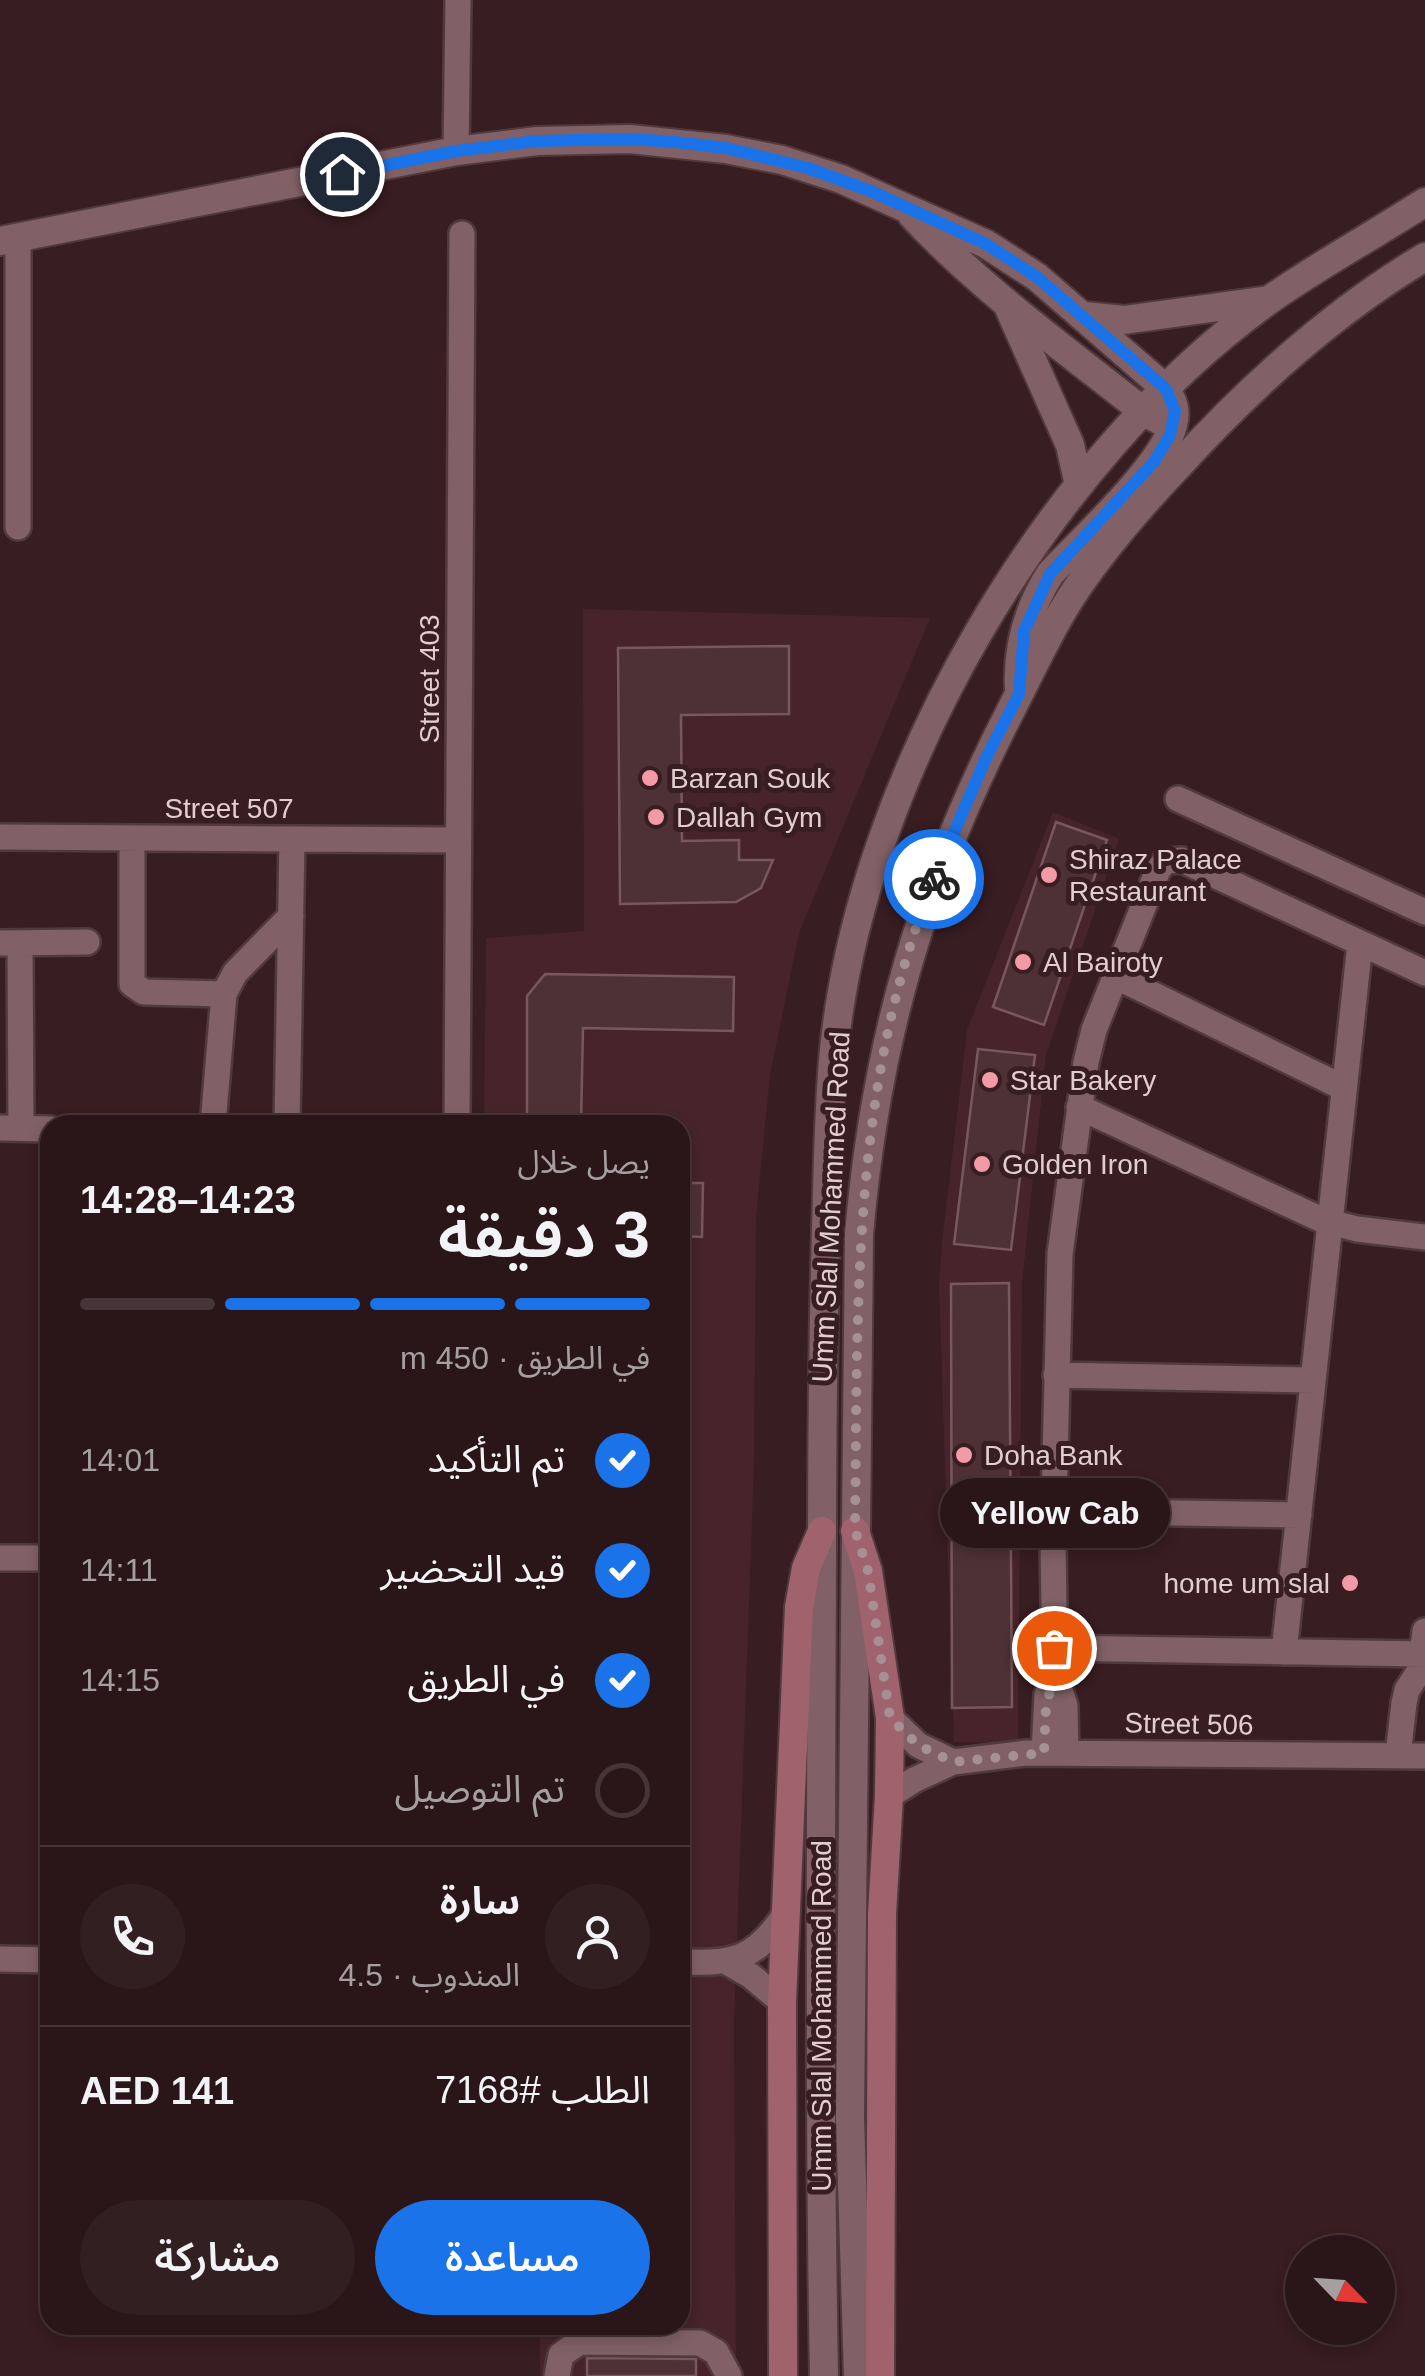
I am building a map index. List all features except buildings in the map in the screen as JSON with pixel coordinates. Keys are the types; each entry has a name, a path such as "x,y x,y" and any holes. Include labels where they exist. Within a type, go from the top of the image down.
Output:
{"main road":[{"path":"855,1530 868,1571 890,1718 890,1796 882,1914 880,2376"},
{"path":"783,2376 784,1916 800,1606 806,1568 822,1531"}],"street":[{"path":"456,151 458,0"},
{"path":"18,527 9,239 456,151 552,140 676,142 782,160 841,180 958,230 1012,260 1166,389 1172,399 1174,423 1154,462 1050,574 1039,592 1024,631 1019,694"},
{"name":"Umm Slal Mohammed Road","path":"824,2376 819,2118 823,1359 834,1048 857,926 894,808 962,661 1019,565 1078,485 1166,389 1270,299 1425,202"},
{"path":"904,206 1006,302 1144,412 1174,423 1220,420"},
{"name":"Street 403","path":"457,1115 462,234"},
{"name":"Umm Slal Mohammed Road","path":"858,2376 850,2117 859,1234 876,1094 908,956 964,807 1019,694 1074,592 1096,561 1220,420 1338,315 1425,257"},
{"path":"1083,316 1124,320 1270,299"},
{"path":"1006,302 1070,445 1078,485"},
{"path":"1178,800 1425,912"},
{"name":"Street 507","path":"0,837 458,840"},
{"path":"132,838 132,984 144,992 224,994"},
{"path":"287,1115 292,839"},
{"path":"1055,1753 1065,1706 1054,1661 1053,1512 1060,1254 1078,1107 1094,1030 1158,870 1171,858 1182,860 1425,973"},
{"path":"215,1115 224,994 235,973 291,916"},
{"path":"40,1128 10,1128 10,943 87,942"},
{"path":"1284,1652 1360,942"},
{"path":"1115,976 1344,1088"},
{"path":"1078,1107 1331,1223 1425,1236"},
{"path":"1056,1375 1313,1380"},
{"path":"1053,1512 1298,1515"},
{"path":"0,1558 40,1558"},
{"path":"1054,1661 1284,1652 1423,1659 1407,1690 1398,1755"},
{"path":"890,1718 918,1745 953,1762"},
{"name":"Street 506","path":"890,1796 953,1762 1055,1753 1425,1756"},
{"path":"690,1962 728,1962 754,1949 784,1916"},
{"path":"0,1960 40,1960"},
{"path":"728,1962 782,2002"},
{"path":"557,2376 561,2355 572,2344 622,2342 700,2344 716,2352 729,2376"}],"shaded area":[{"path":"583,609 930,618 799,933 770,1075 756,1216 754,1463 734,2024 736,2376 540,2376 540,2335 690,2335 690,1115 484,1115 486,938 584,931"},
{"path":"1053,812 1119,839 1046,1055 1022,1283 1018,1743 954,1742 939,1284 942,1242 967,1030"}],"way so far":[{"path":"934,879 890,1024 866,1164 859,1234 855,1530 872,1592 890,1718 918,1745 953,1762 1044,1753 1047,1695 1055,1674 1054,1648"}],"place":[{"name":"Barzan Souk","path":"650,778"},
{"name":"Dallah Gym","path":"656,817"},
{"name":"Shiraz Palace Restaurant","path":"1049,875"},
{"name":"Al Bairoty","path":"1023,962"},
{"name":"Star Bakery","path":"990,1080"},
{"name":"Golden Iron","path":"982,1164"},
{"name":"Doha Bank","path":"964,1455"},
{"name":"home um slal","path":"1350,1583"},
{"name":"Yellow Cab","path":"1054,1648"}],"route":[{"path":"342,174 456,151 583,139 676,142 782,160 873,192 986,244 1061,296 1166,389 1175,411 1163,450 1050,574 1030,611 1020,652 1019,694 956,823 934,879"}]}
